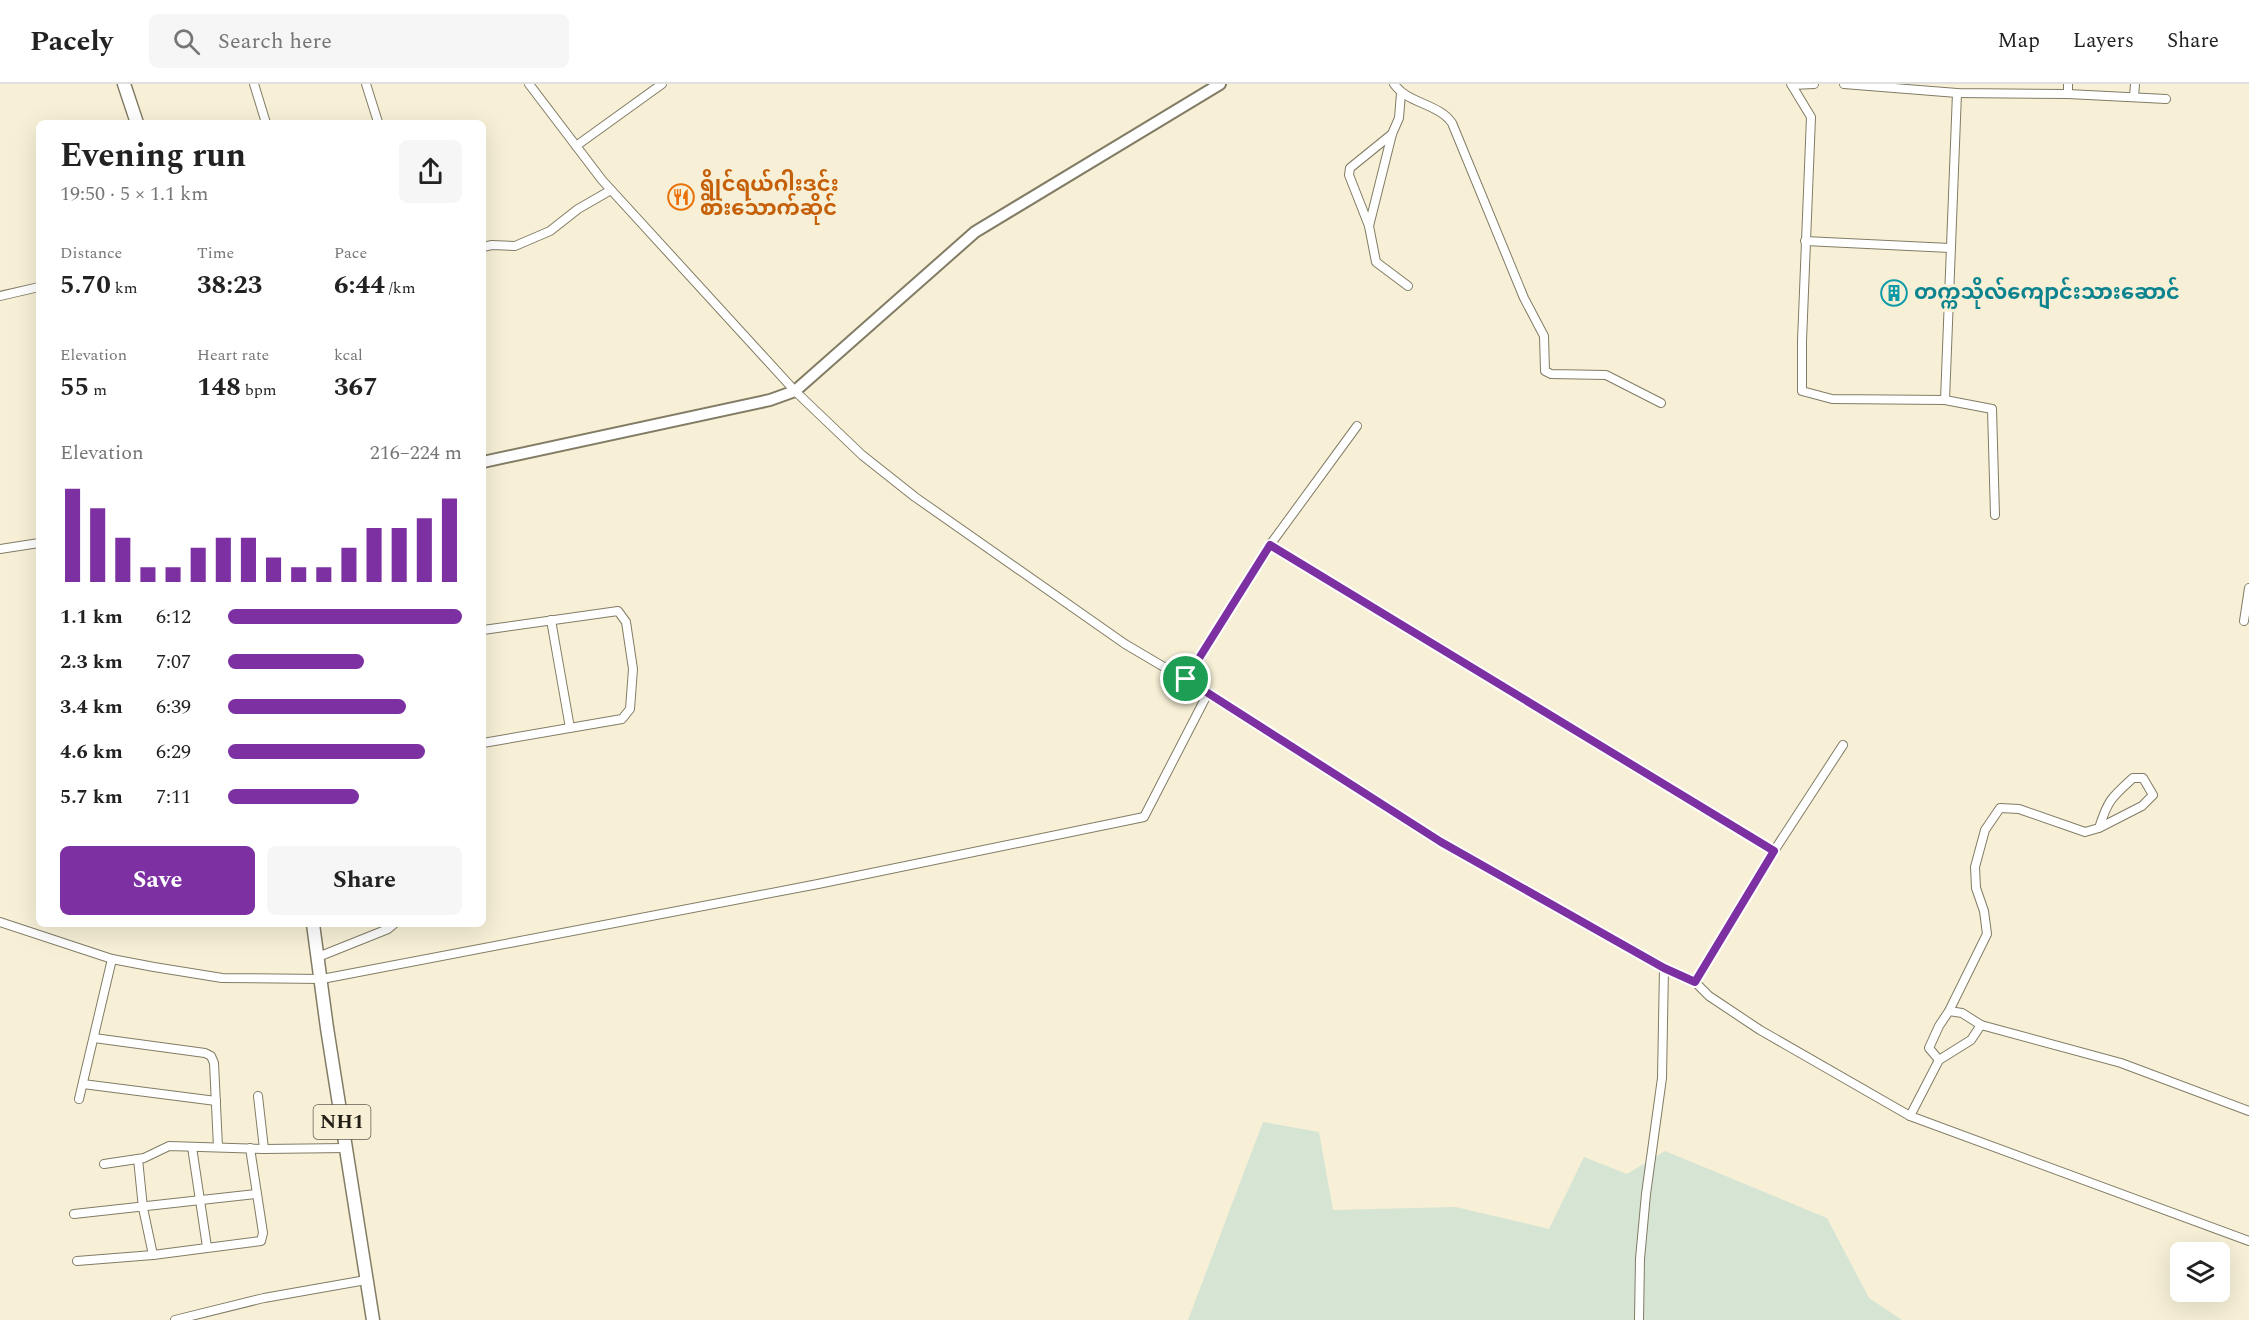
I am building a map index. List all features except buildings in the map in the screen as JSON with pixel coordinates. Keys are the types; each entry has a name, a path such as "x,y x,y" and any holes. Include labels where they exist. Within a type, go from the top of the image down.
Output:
{"highway":[{"path":"124,84 136,120"},
{"name":"NH1","path":"314,927 373,1320"}],"main road":[{"path":"486,461 770,399 795,390 975,232 1220,84"}],"street":[{"path":"254,84 265,120"},
{"path":"366,84 377,120"},
{"path":"529,84 611,190 795,390 862,455 915,497 1125,644 1186,679 1441,842 1664,968 1695,982 1709,996 1760,1030 1910,1116 2249,1241"},
{"path":"576,146 662,84"},
{"path":"1394,84 1401,93 1439,110 1452,123 1524,298 1544,336 1545,371 1551,374 1605,375 1661,403"},
{"path":"1814,84 1791,85 1811,117 1805,241 1802,391 1832,399 1945,400 1992,408 1995,515"},
{"path":"1844,84 1957,93 2068,94 2166,99"},
{"path":"2068,84 2068,94"},
{"path":"2134,97 2135,84"},
{"path":"1369,226 1392,134 1399,118 1401,93"},
{"path":"1945,400 1957,93"},
{"path":"1392,134 1350,168 1349,175 1369,226 1376,262 1408,286"},
{"path":"486,246 515,246 550,231 578,209 611,190"},
{"path":"1805,241 1950,248"},
{"path":"0,296 36,288"},
{"path":"1186,679 1270,545 1358,426"},
{"path":"0,549 36,543"},
{"path":"1270,545 1774,851"},
{"path":"2244,621 2249,588"},
{"path":"486,630 618,611 626,621 633,669 630,709 622,719 486,742"},
{"path":"551,620 570,728"},
{"path":"0,922 112,959 222,978 322,979 818,884 1144,817 1208,693"},
{"path":"1695,982 1774,851 1843,745"},
{"path":"1939,1060 1929,1048 1987,934 1984,911 1976,888 1975,867 1985,830 2000,808 2019,809 2085,832 2099,828 2142,806 2153,795 2144,778 2133,778 2107,804 2099,828"},
{"path":"318,957 390,927"},
{"path":"79,1099 112,959"},
{"path":"1639,1320 1640,1259 1646,1194 1662,1078 1664,968"},
{"path":"1949,1011 1962,1013 1981,1025 2121,1063 2249,1111"},
{"path":"1910,1116 1939,1060 1971,1040 1981,1025"},
{"path":"94,1038 209,1054 214,1059 218,1147"},
{"path":"83,1084 216,1101"},
{"path":"258,1096 264,1149"},
{"path":"104,1164 138,1159 165,1147 346,1148"},
{"path":"192,1147 207,1247"},
{"path":"77,1261 153,1255 261,1241 263,1233 250,1148"},
{"path":"138,1159 143,1208 153,1255"},
{"path":"74,1214 256,1194"},
{"path":"175,1320 264,1298 366,1280"}],"green space":[{"path":"1263,1122 1319,1132 1333,1210 1456,1207 1549,1229 1584,1157 1627,1174 1665,1151 1827,1218 1869,1298 1902,1320 1188,1320"}],"place":[{"name":"ရွိုင်ရယ်ဂါးဒင်း စားသောက်ဆိုင်","path":"681,197"},
{"name":"တက္ကသိုလ်ကျောင်းသားဆောင်","path":"1894,293"}],"route":[{"path":"1270,545 1774,851 1695,982 1664,968 1441,842 1186,679 1270,545"}]}
